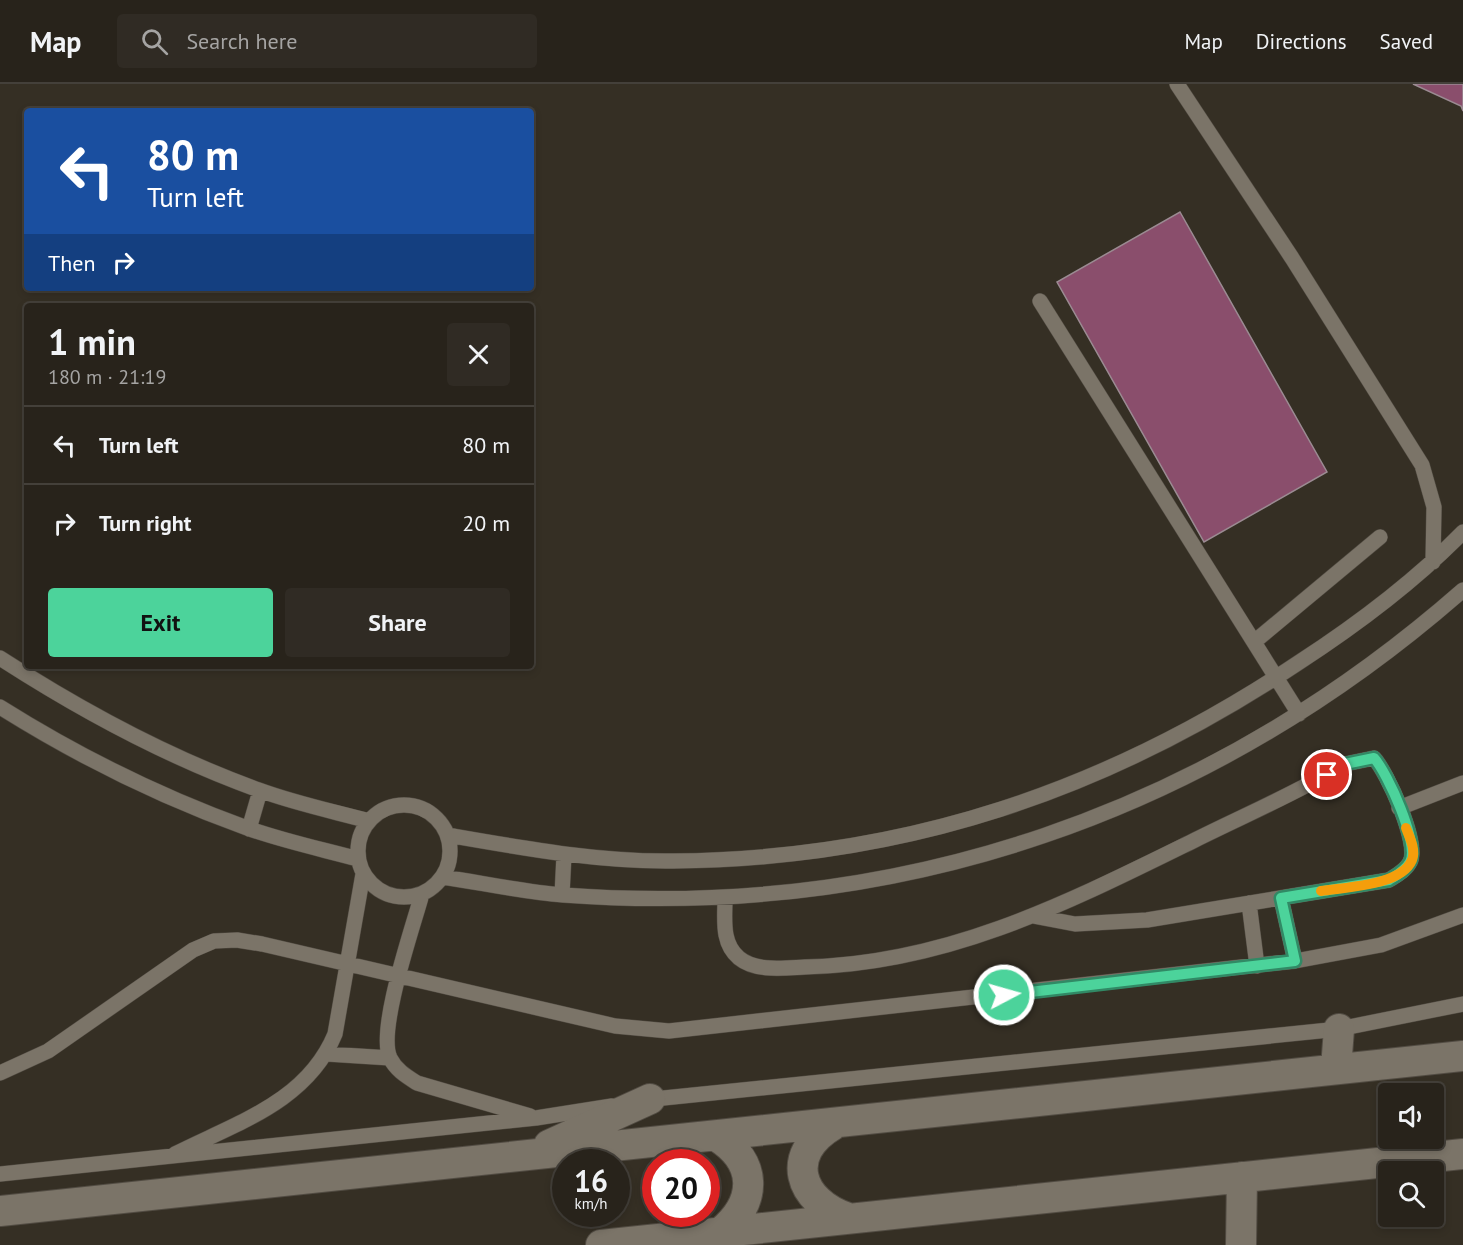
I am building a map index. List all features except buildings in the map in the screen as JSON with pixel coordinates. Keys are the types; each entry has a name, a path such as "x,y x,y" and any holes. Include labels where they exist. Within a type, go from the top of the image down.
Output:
{"street":[{"path":"1336,1068 1339,1029"},
{"path":"0,1211 832,1125 1336,1068 1463,1056"},
{"path":"525,1156 650,1099"},
{"path":"832,1125 819,1133 809,1146 804,1161 804,1177 809,1192 819,1205 848,1218"},
{"path":"716,1136 730,1145 741,1158 747,1173 748,1190 744,1206 735,1220 722,1232"},
{"path":"600,1245 1463,1154"},
{"path":"1241,1245 1242,1178"}],"lane":[{"path":"1177,84 1297,266 1422,465 1434,507 1433,562"},
{"path":"1040,301 1299,714"},
{"path":"447,835 564,855 683,861 780,856 888,840 993,814 1095,777 1192,729 1277,678 1361,622 1433,562 1463,532"},
{"path":"1254,642 1380,537"},
{"path":"443,876 562,895 725,898 828,888 907,874 1029,842 1125,806 1218,761 1299,714 1463,590"},
{"path":"0,658 69,702 163,751 260,791 369,821"},
{"path":"0,707 48,737 146,788 249,829 360,867 371,885 395,897 409,898 422,894 443,876 450,856 447,835 441,823 431,814 405,805 379,812 369,821 359,839 360,867 349,964 335,1034 327,1054 311,1076 284,1099 165,1159"},
{"path":"725,898 725,939 739,958 759,967 831,967 885,961 940,949 1033,916 1089,893 1358,759 1374,758 1383,767 1413,846 1412,860 1401,873 1389,880 1147,920 1075,924 1033,916"},
{"path":"1399,808 1463,783"},
{"path":"249,829 260,791"},
{"path":"562,895 564,855"},
{"path":"422,894 386,1038 390,1058 401,1073 417,1083 536,1118"},
{"path":"1281,898 1295,961"},
{"path":"1249,903 1257,966"},
{"path":"0,1074 48,1051 171,963 214,941 237,940 262,944 615,1026 669,1031 1295,961 1381,945 1463,915"},
{"path":"0,1174 165,1159 536,1118 650,1099 1339,1029 1463,1004"},
{"path":"327,1054 390,1058"}],"slow traffic":[{"path":"1321,891 1389,880 1401,873 1412,860 1413,846 1406,828"}],"route":[{"path":"1004,995 1295,961 1281,898 1389,880 1401,873 1412,860 1413,846 1383,767 1374,758 1358,759 1327,775"}]}
